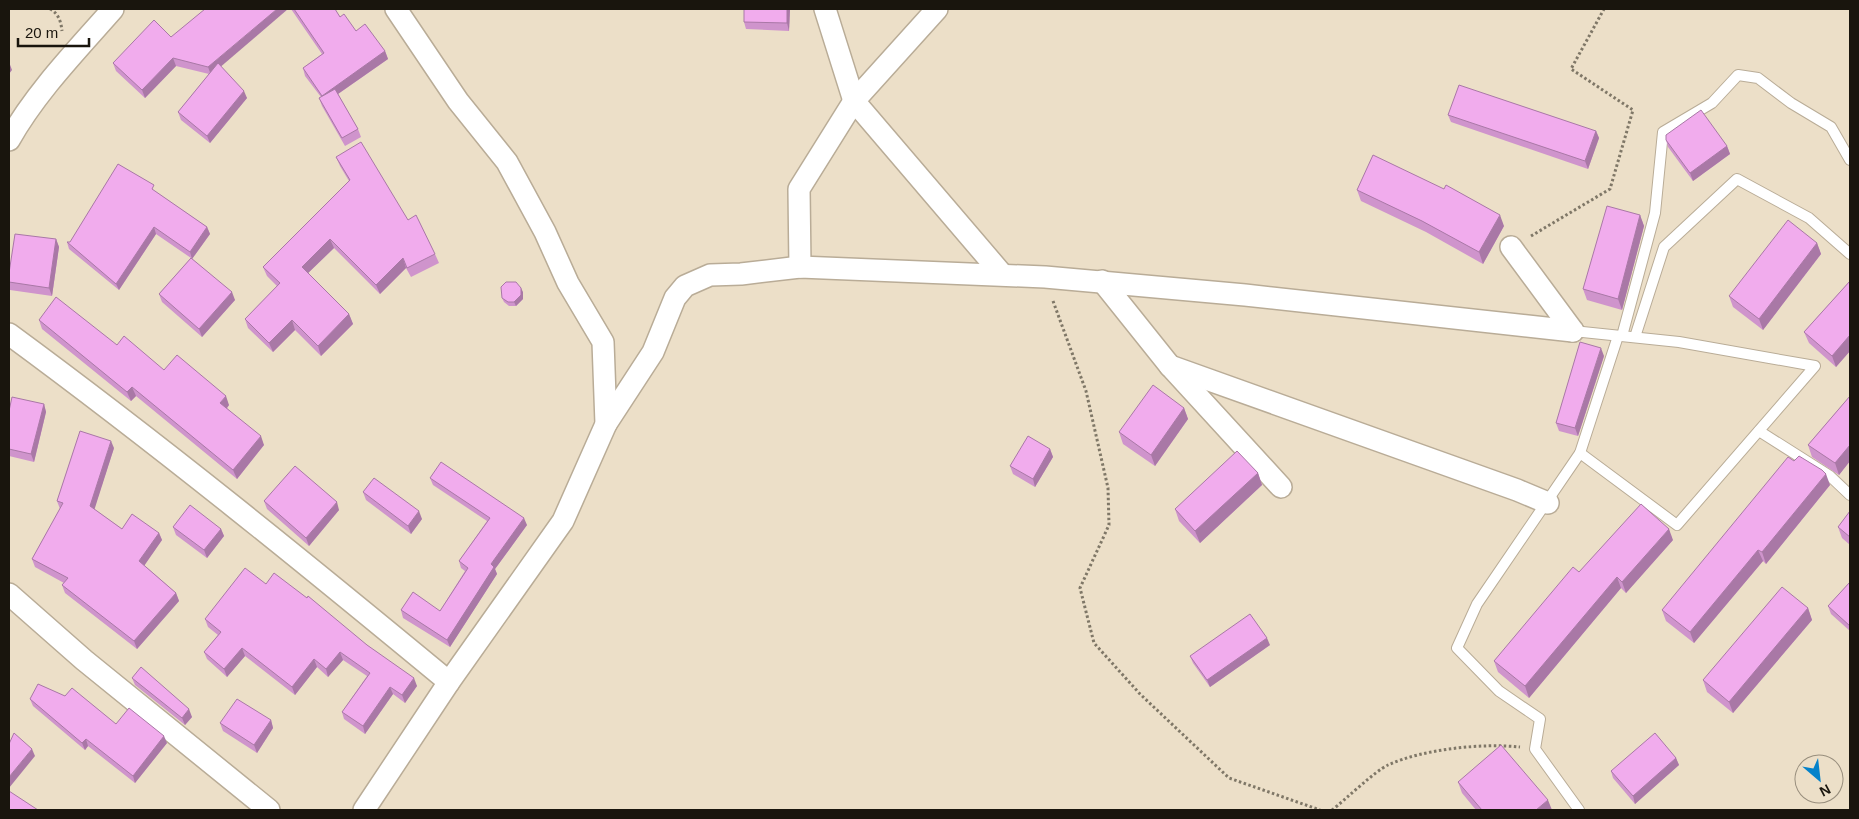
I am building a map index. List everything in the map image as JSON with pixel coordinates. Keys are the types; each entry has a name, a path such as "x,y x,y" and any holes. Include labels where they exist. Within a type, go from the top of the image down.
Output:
{"street":[{"path":"9,140 18,123 68,59 113,9"},
{"path":"396,9 458,100 507,162 545,232 568,282 603,342 606,424"},
{"path":"825,9 854,101 1002,273"},
{"path":"800,267 799,189 854,101 937,9"},
{"path":"1511,247 1572,330"},
{"path":"364,810 449,682 563,521 606,424 653,352 675,298 685,286 710,275 741,274 800,267 1002,273 1572,330"},
{"path":"1102,282 1170,366 1281,487"},
{"path":"9,334 170,457 449,682"},
{"path":"1170,366 1517,490 1548,503"},
{"path":"9,594 84,660 268,810"}],"lane":[{"path":"1580,810 1535,749 1540,719 1499,691 1457,648 1477,604 1548,503 1580,453 1620,336 1654,213 1663,132 1712,103 1738,75 1758,78 1791,103 1831,127 1850,160"},
{"path":"1635,337 1664,247 1737,179 1809,218 1850,254"},
{"path":"1572,330 1679,342 1816,366 1678,526 1580,453"},
{"path":"1759,431 1830,476 1850,495"}],"path":[{"path":"1511,247 1610,189 1633,110 1571,69 1604,9"},
{"path":"1045,277 1086,391 1108,488 1109,525 1080,588 1094,643 1140,694 1229,778 1320,810"},
{"path":"1332,810 1387,765 1440,750 1500,745 1535,749"}],"building":[{"path":"205,9 277,9 208,67 173,58 142,90 113,63 154,20 171,37"},
{"path":"294,9 335,9 340,17 344,14 356,31 365,24 385,51 322,96 303,68 324,53"},
{"path":"744,9 787,9 787,23 744,22"},
{"path":"218,63 244,91 207,136 178,112"},
{"path":"1459,85 1596,131 1585,161 1448,115"},
{"path":"335,89 358,129 342,138 319,98"},
{"path":"1701,110 1727,146 1690,173 1666,140 1666,135"},
{"path":"361,142 408,220 416,215 435,254 407,268 403,258 376,285 330,239 302,267 349,314 318,346 292,320 269,343 245,319 280,283 263,267 350,180 336,157"},
{"path":"1373,155 1444,189 1446,185 1500,215 1479,252 1422,221 1357,190"},
{"path":"118,164 154,185 152,189 207,227 190,252 154,227 116,284 67,242 70,242"},
{"path":"1607,206 1640,215 1618,299 1583,289"},
{"path":"1788,220 1817,243 1759,319 1729,296"},
{"path":"15,234 56,239 49,288 9,282"},
{"path":"191,258 232,292 199,329 159,294"},
{"path":"1850,281 1850,335 1832,356 1804,332"},
{"path":"506,282 516,282 521,288 521,295 514,302 508,302 502,298 501,287"},
{"path":"56,297 117,345 124,336 164,370 177,355 226,396 220,403 261,436 233,470 132,387 127,392 39,320"},
{"path":"1580,342 1601,348 1575,428 1556,423"},
{"path":"1153,385 1184,408 1151,455 1119,432"},
{"path":"1850,396 1850,445 1835,463 1808,445"},
{"path":"12,397 44,404 31,454 9,449 9,411"},
{"path":"80,431 111,441 90,506 122,529 132,514 159,533 139,561 176,593 134,641 62,585 68,578 32,559 63,503 57,501"},
{"path":"1028,436 1050,449 1033,479 1010,466"},
{"path":"1237,451 1258,473 1195,531 1175,509"},
{"path":"1799,456 1826,474 1762,552 1758,550 1690,632 1662,610 1788,457 1794,461"},
{"path":"441,462 524,518 491,564 494,567 447,640 401,610 413,592 440,611 468,568 459,561 490,518 430,478"},
{"path":"295,466 337,502 306,538 264,501"},
{"path":"374,478 419,511 408,526 363,492"},
{"path":"1641,504 1669,529 1622,582 1617,577 1525,686 1494,661 1573,567 1579,572"},
{"path":"190,505 221,529 204,550 173,527"},
{"path":"1850,511 1850,537 1838,527"},
{"path":"245,568 266,584 274,573 307,598 308,596 367,645 414,678 402,695 390,687 363,726 342,712 370,673 340,652 326,669 314,659 292,687 242,648 224,669 204,652 221,632 205,619"},
{"path":"1850,582 1850,626 1828,606"},
{"path":"1782,587 1808,608 1729,702 1703,680"},
{"path":"1250,614 1267,638 1207,680 1190,656"},
{"path":"141,667 189,709 182,718 132,678"},
{"path":"38,684 65,696 72,688 116,724 129,708 164,736 133,776 86,739 82,743 30,699"},
{"path":"237,699 271,720 254,745 220,723"},
{"path":"14,733 32,749 9,777 9,744"},
{"path":"1655,733 1676,758 1633,796 1611,771"},
{"path":"1501,745 1548,800 1536,810 1482,810 1458,782"},
{"path":"9,791 38,810 9,810"}]}
